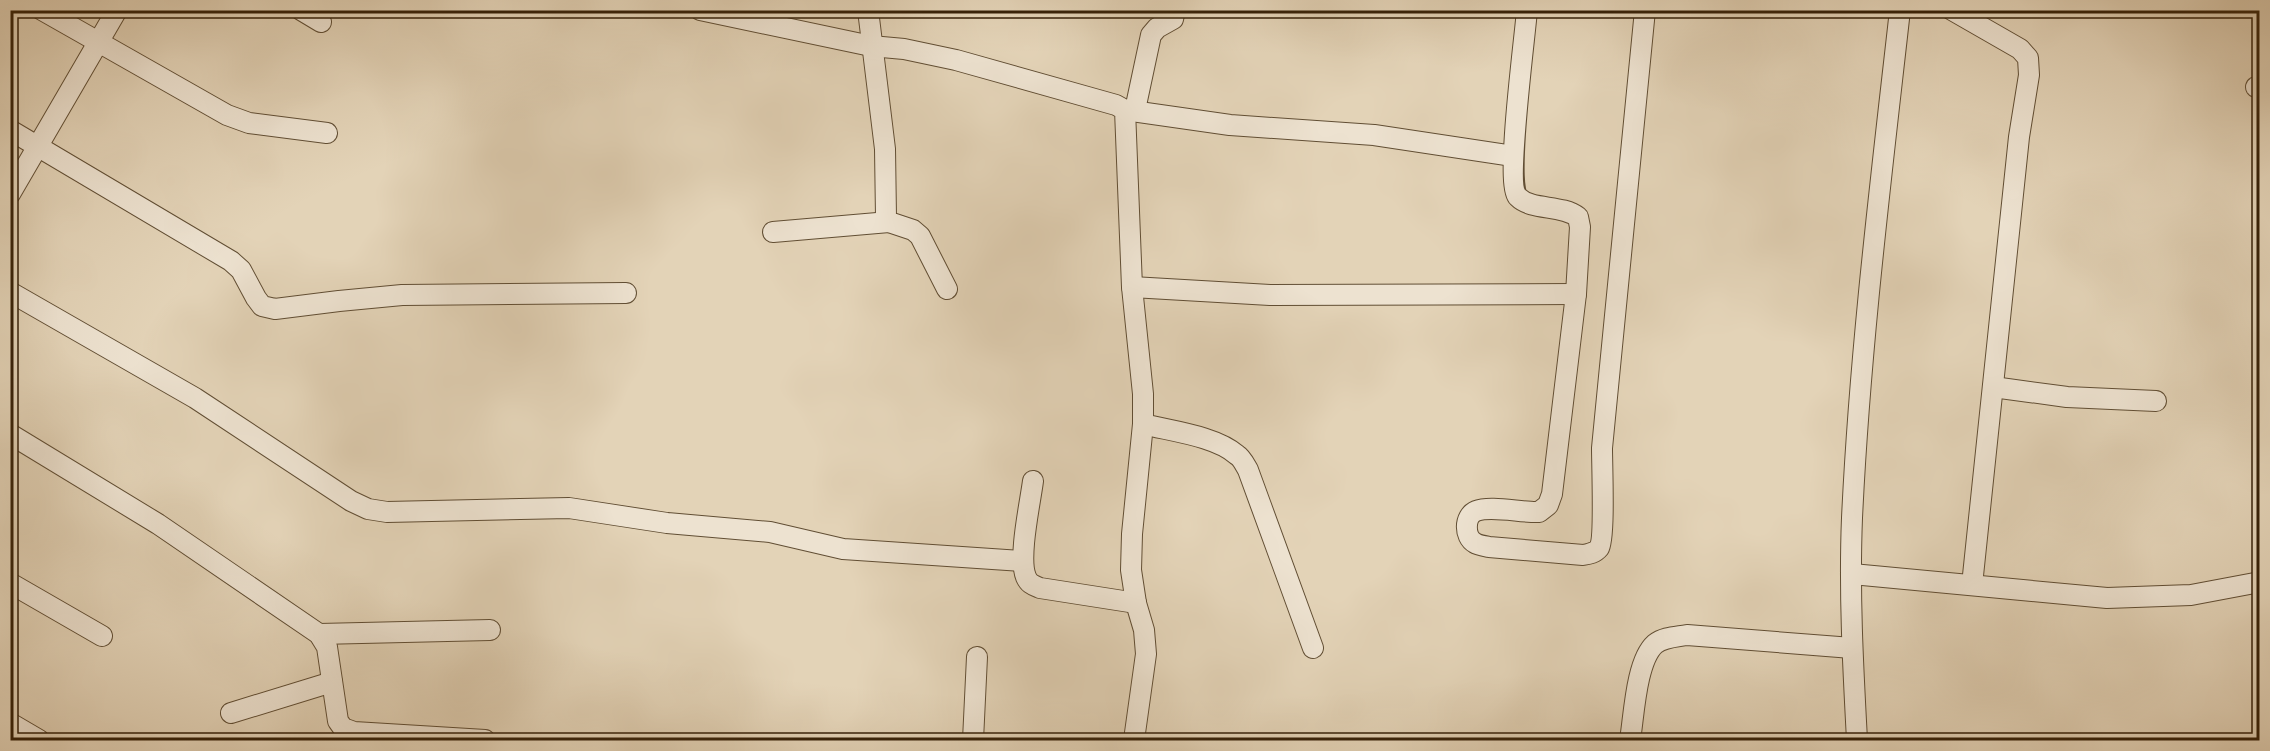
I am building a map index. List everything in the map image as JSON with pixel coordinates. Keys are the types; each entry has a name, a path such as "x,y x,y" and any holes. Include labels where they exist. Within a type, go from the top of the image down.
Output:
{"street":[{"path":"42,10 98,44 196,96 227,116 249,123 327,134"},
{"path":"10,194 117,10"},
{"path":"301,10 321,22"},
{"path":"700,10 871,46 956,60 1130,110 1230,125 1374,135 1513,156"},
{"path":"868,10 885,149 885,207 889,222"},
{"path":"1134,741 1146,654 1144,630 1136,603 1131,570 1132,534 1143,424 1143,394 1132,286 1130,110 1150,35 1173,19 1175,10"},
{"path":"1527,10 1513,156 1513,187 1517,196 1527,202 1571,211 1578,217 1580,227 1576,294 1552,494 1548,505 1539,512 1488,509 1476,511 1470,516 1467,526 1469,538 1475,544 1582,555 1592,554 1599,548 1604,536 1601,490 1602,448 1645,10"},
{"path":"1857,741 1852,648 1852,519 1865,326 1900,10"},
{"path":"1953,10 2020,49 2028,58 2029,75 2019,137 1972,585"},
{"path":"10,130 231,261 241,270 262,306 275,309 402,295 626,293"},
{"path":"773,232 889,222 913,230 920,236 947,289"},
{"path":"1132,286 1270,295 1576,294"},
{"path":"10,292 195,398 351,501 368,509 387,512 569,508 667,523 770,532 843,549 1023,561"},
{"path":"1993,387 2067,397 2156,401"},
{"path":"1143,424 1200,438 1225,447 1238,455 1248,470 1313,648"},
{"path":"10,434 158,524 320,634 327,647 338,721 343,728 354,732 486,741"},
{"path":"1033,482 1023,561 1025,575 1030,584 1040,588 1136,603"},
{"path":"1852,574 2107,598 2191,595 2259,582"},
{"path":"10,583 102,636"},
{"path":"320,634 490,630"},
{"path":"1630,741 1644,661 1655,644 1668,638 1687,635 1852,648"},
{"path":"973,741 977,657"},
{"path":"231,713 332,682"},
{"path":"10,723 39,741"}]}
